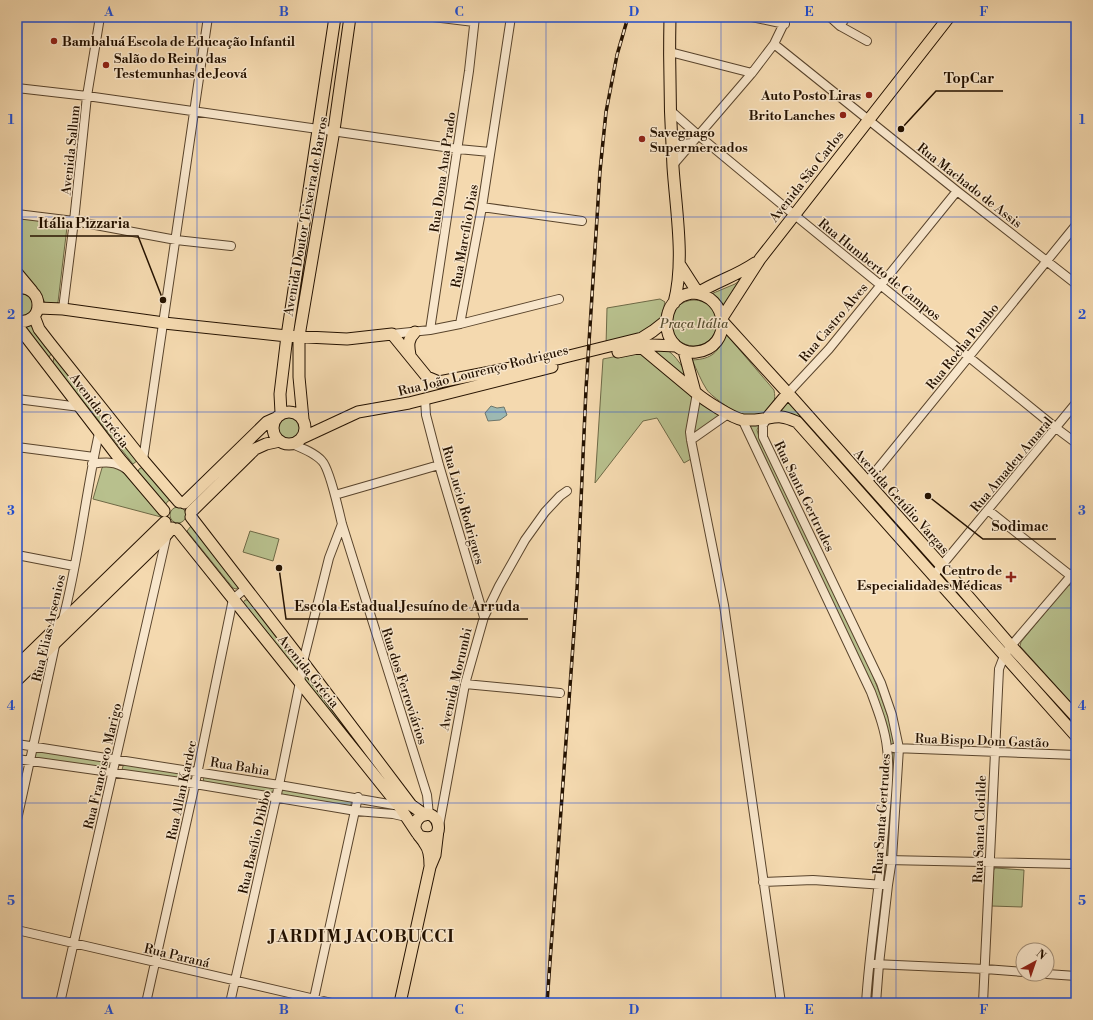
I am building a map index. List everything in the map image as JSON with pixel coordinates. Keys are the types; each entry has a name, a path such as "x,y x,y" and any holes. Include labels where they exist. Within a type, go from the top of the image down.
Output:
{"main road":[{"name":"Avenida Doutor Teixeira de Barros","path":"278,416 287,336 335,17"},
{"name":"Avenida Doutor Teixeira de Barros","path":"303,419 299,377 299,336 334,130 350,17"},
{"path":"670,17 673,165 680,265 678,288 674,303"},
{"name":"Avenida São Carlos","path":"722,320 760,259 949,17"},
{"name":"Avenida São Carlos","path":"698,293 712,284 733,277 760,259"},
{"path":"680,265 698,293"},
{"name":"Avenida Grécia","path":"17,273 38,300 36,312 39,329 143,460 186,509 411,805 427,815"},
{"path":"17,288 27,289 32,292"},
{"path":"698,293 713,301 720,309 722,332 718,340 711,347 703,352 693,353 680,348 670,339 666,330 668,313 674,303 684,295 698,293"},
{"path":"17,321 27,321 36,312 63,309 164,323 287,336 347,339 392,334"},
{"name":"Rua João Lourenço Rodrigues","path":"392,334 427,377 439,382 561,358 642,338 667,320"},
{"name":"Avenida Getúlio Vargas","path":"722,320 942,566 1011,646 1076,717"},
{"name":"Avenida Grécia","path":"17,324 169,525 300,682 399,806 418,834"},
{"path":"410,355 408,345 410,337 415,332"},
{"name":"Rua João Lourenço Rodrigues","path":"302,438 358,412 386,408 641,346 653,345 680,348"},
{"path":"641,346 696,393 728,414 742,420"},
{"path":"680,348 696,393"},
{"path":"45,361 50,360 57,352"},
{"path":"768,417 788,393"},
{"path":"17,666 62,621 169,525 185,526 186,509 267,422 287,411 294,412 300,415 303,419 306,430 302,438 292,444 286,444 280,441 273,430 274,422 278,416"},
{"name":"Avenida Getúlio Vargas","path":"742,420 756,420 778,416 787,417 797,422 1076,736"},
{"path":"186,509 255,449 266,444 280,441"},
{"path":"119,458 133,446"},
{"path":"129,471 143,460"},
{"path":"17,680 56,643 169,525 168,505 171,503 186,509"},
{"path":"427,815 435,819 438,828 437,833 431,838 427,839 418,834 415,826 416,822 421,816 427,815"},
{"name":"Avenida Morumbi","path":"400,1003 430,867 435,855 438,828"},
{"name":"Avenida Morumbi","path":"418,834 426,845 430,859 430,867"}],"street":[{"name":"Avenida Sallum","path":"63,309 88,96 100,17"},
{"path":"143,460 208,17"},
{"path":"433,17 474,20"},
{"name":"Rua Marcílio Dias","path":"460,324 482,207 511,17"},
{"path":"673,165 752,73 774,44 786,21 752,17"},
{"path":"830,17 840,26 867,40"},
{"path":"840,26 846,17"},
{"name":"Rua Dona Ana Prado","path":"430,330 458,149 474,20"},
{"name":"Rua Machado de Assis","path":"774,44 957,191 1076,284"},
{"path":"670,52 752,73"},
{"path":"17,88 88,96 334,130 458,149 490,152"},
{"name":"Rua Humberto de Campos","path":"671,111 794,214 1076,443"},
{"path":"672,127 678,123 685,123"},
{"path":"672,139 682,144 692,143"},
{"name":"Rua Castro Alves","path":"788,393 829,349 957,191"},
{"path":"482,207 582,221"},
{"path":"17,214 74,221 176,240 231,246"},
{"name":"Rua Rocha Pombo","path":"867,482 1076,225"},
{"path":"392,334 430,330 460,324 559,299"},
{"path":"696,393 690,432 691,440 724,605 781,1003"},
{"name":"Rua Lucio Rodrigues","path":"425,398 426,415 439,465 484,617"},
{"path":"17,399 80,407"},
{"name":"Rua Amadeu Amaral","path":"933,576 1076,403"},
{"path":"691,440 728,414"},
{"name":"Rua Santa Gertrudes","path":"768,417 763,425 763,437 881,683 892,715 899,748 892,859 879,964 876,1003"},
{"name":"Rua Santa Gertrudes","path":"742,420 871,692 882,721 887,748 888,776 882,861 869,964 866,1003"},
{"name":"Rua Elias Arsenios","path":"17,820 32,747 74,566 99,433"},
{"name":"Rua dos Ferroviários","path":"292,444 316,456 324,462 427,795 427,815"},
{"path":"17,447 113,463 122,466 129,471"},
{"path":"335,495 439,465"},
{"name":"Avenida Morumbi","path":"438,828 465,684 484,617 499,586 525,540 545,512 560,496 567,491"},
{"path":"988,510 1074,575"},
{"name":"Rua Basílio Dibbo","path":"230,1003 279,785 303,662 329,558 342,524"},
{"name":"Rua Francisco Marigo","path":"60,1003 169,525"},
{"path":"17,555 74,566"},
{"name":"Rua Santa Clotilde","path":"983,1003 999,669 1004,656 1011,646 1074,575"},
{"path":"233,600 246,588"},
{"name":"Rua Allan Kardec","path":"146,1003 195,784 233,600"},
{"path":"465,684 560,693"},
{"name":"Rua Bahia","path":"17,744 279,785 399,806 411,805"},
{"name":"Rua Bispo Dom Gastão","path":"887,748 1076,755"},
{"name":"Rua Bahia","path":"17,759 195,784 356,811 393,814 406,817"},
{"path":"314,1001 358,798"},
{"path":"882,861 892,859 1076,864"},
{"path":"763,882 813,880 879,883 888,885"},
{"name":"Rua Paraná","path":"17,930 234,980 314,1001 332,1003"},
{"path":"869,964 1015,971"},
{"path":"1055,975 1076,976"}],"green space":[{"path":"17,218 65,224 67,227 58,302 56,305 49,306 17,268"},
{"path":"747,275 725,309 711,294 735,284"},
{"path":"20,293 30,298 32,302 31,311 23,316 17,315 17,294"},
{"path":"660,299 665,302 661,318 656,327 606,346 607,308"},
{"name":"Praça Itália","path":"699,300 703,301 713,310 716,314 716,332 707,342 699,346 689,346 681,342 672,332 671,318 675,310 685,301"},
{"path":"35,324 52,353 49,357 47,357 24,327"},
{"path":"726,334 774,390 775,397 773,404 762,414 746,417 719,401 707,390 692,360 705,358 714,353 720,346"},
{"path":"649,348 664,349 673,355 680,363 690,381"},
{"path":"633,353 643,354 688,392 692,398 689,427 686,432 691,459 684,463 657,418 643,421 595,483 603,359"},
{"path":"54,357 56,357 138,460 133,464 53,363"},
{"path":"787,399 934,566 931,565 794,415 779,410"},
{"path":"699,400 721,415 693,435"},
{"path":"289,416 294,417 300,423 300,433 294,439 289,440 284,439 278,433 277,428 278,423 284,417"},
{"path":"748,422 760,422 757,430 759,437 869,666 892,730 893,745 890,744 864,669"},
{"path":"105,465 121,467 160,513 161,517 93,499 102,468"},
{"path":"143,467 171,500 165,505 138,472 139,469"},
{"path":"175,507 181,507 186,512 184,521 181,523 175,523 170,518 170,512"},
{"path":"191,526 238,585 238,588 233,588 187,531"},
{"path":"250,531 279,539 273,561 243,552"},
{"path":"1073,584 1076,586 1076,708 1020,646 1021,642 1067,586"},
{"path":"245,600 248,600 300,667 298,670 296,670 243,603"},
{"path":"306,675 403,804 304,682 304,677"},
{"path":"36,749 111,762 110,770 36,759 34,756"},
{"path":"891,753 895,754 889,856 885,854"},
{"path":"126,764 189,775 190,777 188,781 122,770 123,766"},
{"path":"203,776 274,788 274,794 204,783"},
{"path":"282,789 352,801 350,807 281,794"},
{"path":"995,868 1024,870 1022,907 991,906 993,871"}],"water":[{"path":"491,406 497,408 504,407 507,415 500,420 488,421 485,413"}],"railway":[{"path":"547,1003 577,590 586,389 600,171 606,112 617,55 628,17"}],"place":[{"name":"Bambaluá Escola de Educação Infantil","path":"54,41"},
{"name":"Salão do Reino das Testemunhas de Jeová","path":"106,65"},
{"name":"Auto Posto Liras","path":"869,95"},
{"name":"Brito Lanches","path":"843,115"},
{"name":"TopCar","path":"901,129"},
{"name":"Savegnago Supermercados","path":"642,139"},
{"name":"Itália Pizzaria","path":"163,300"},
{"name":"Sodimac","path":"928,496"},
{"name":"Escola Estadual Jesuíno de Arruda","path":"279,568"},
{"name":"Centro de Especialidades Médicas","path":"1011,577"}],"district":[{"name":"JARDIM JACOBUCCI","path":"362,936"}]}
